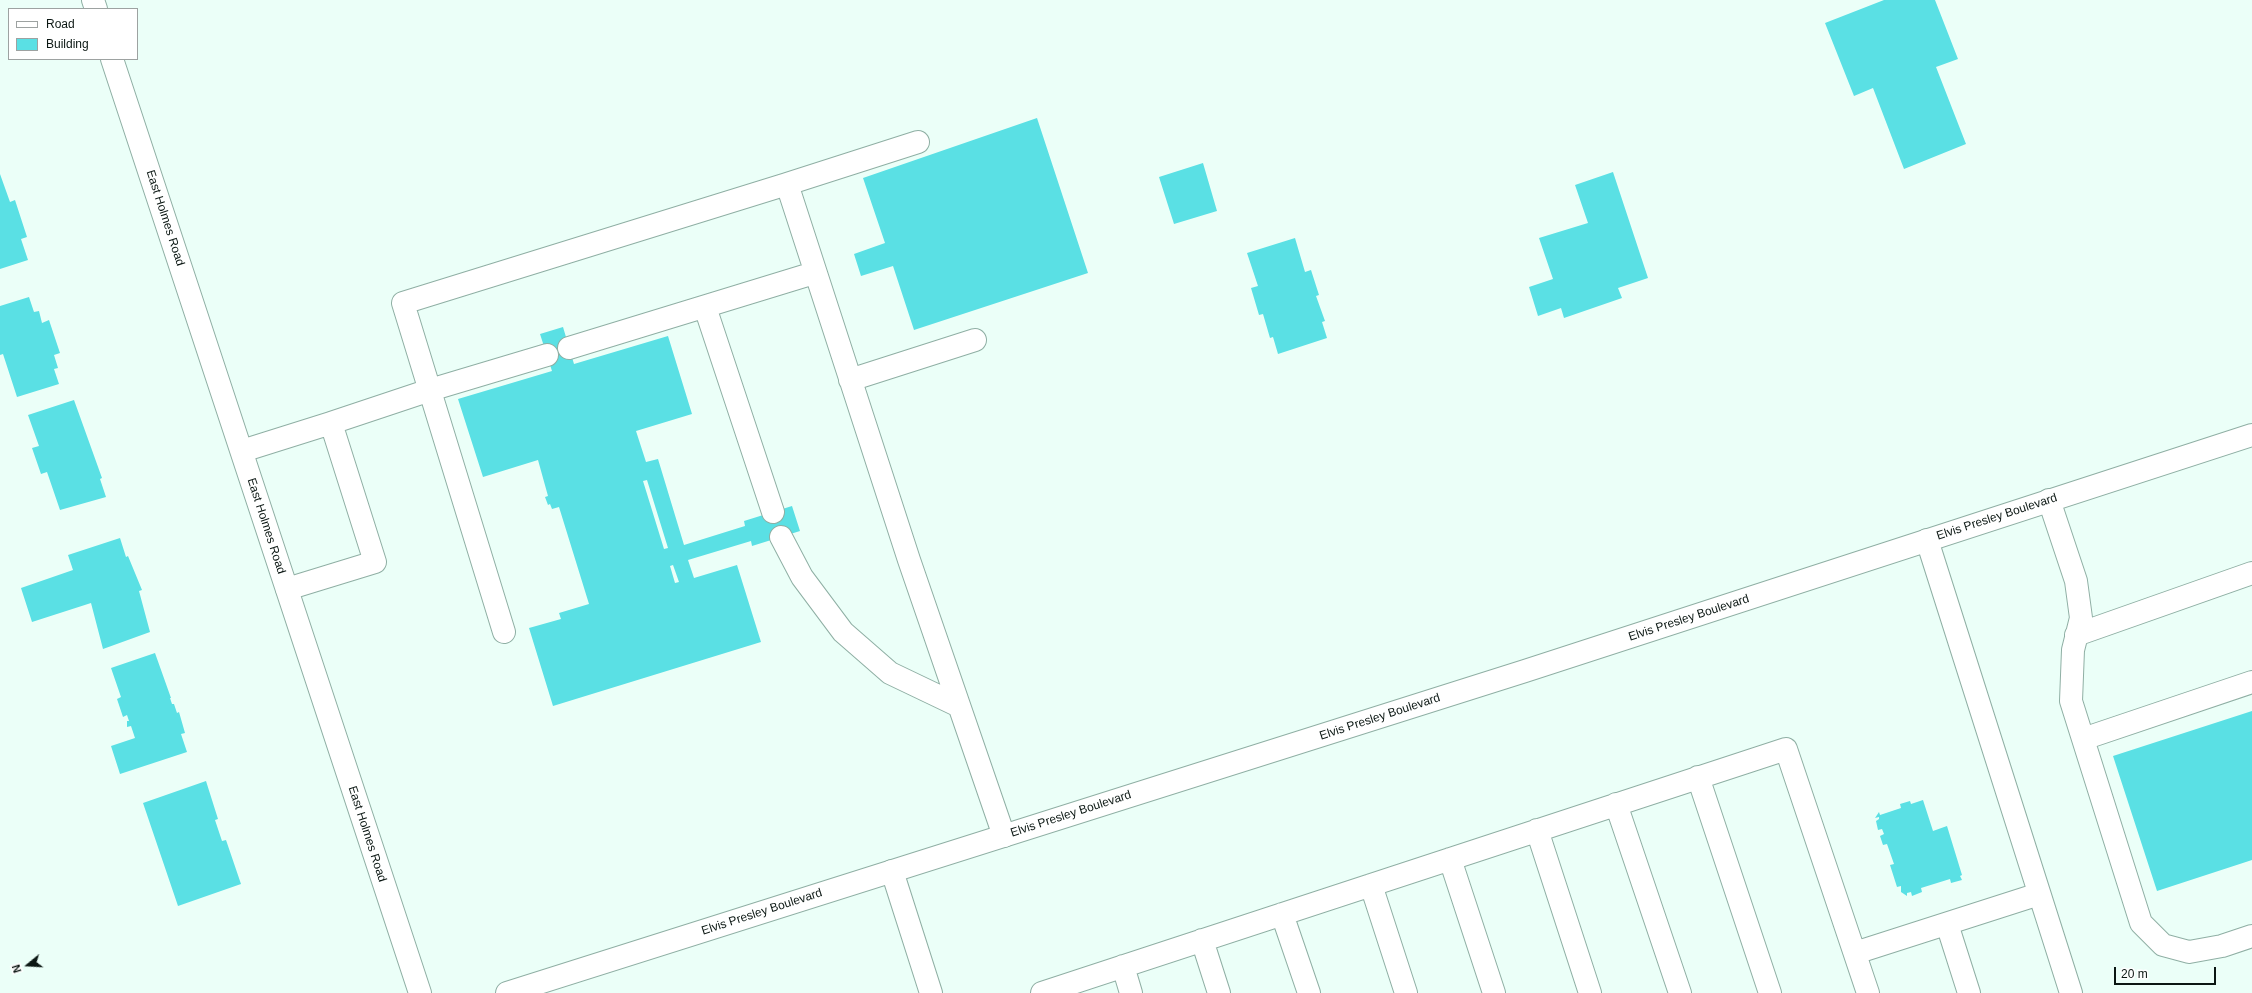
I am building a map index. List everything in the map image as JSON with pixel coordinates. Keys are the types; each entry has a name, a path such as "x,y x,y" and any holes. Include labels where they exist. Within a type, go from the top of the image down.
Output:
{"main road":[{"name":"East Holmes Road","path":"112,60 420,993"},
{"path":"504,632 403,303 918,142"},
{"path":"787,184 814,273 1004,836"},
{"path":"569,348 814,273"},
{"path":"705,307 773,512"},
{"path":"850,380 975,340"},
{"path":"242,451 430,390 546,355"},
{"path":"288,589 375,562 331,423"},
{"name":"Elvis Presley Boulevard","path":"507,993 1533,669 2252,435"},
{"path":"2049,500 2076,581 2080,618 2073,650 2071,701 2141,923 2163,945 2189,952 2222,946 2252,936"},
{"path":"781,537 802,577 843,632 890,673 959,706"},
{"path":"1927,540 2071,993"},
{"path":"2076,636 2252,573"},
{"path":"2083,739 2252,682"},
{"path":"1042,993 1786,749 1868,993"},
{"path":"1698,777 1770,993"},
{"path":"1616,804 1680,993"},
{"path":"1537,830 1590,993"},
{"path":"1450,859 1494,993"},
{"path":"892,871 931,993"},
{"path":"1371,885 1406,993"},
{"path":"1855,954 2039,894"},
{"path":"1282,914 1310,993"},
{"path":"1947,924 1969,993"},
{"path":"1202,940 1219,993"},
{"path":"1123,966 1132,993"}],"building":[{"path":"1884,0 1935,0 1958,59 1936,67 1966,144 1904,169 1873,88 1854,96 1825,23"},
{"path":"1037,118 1088,273 914,330 893,266 861,276 854,254 885,243 863,178"},
{"path":"1203,163 1217,211 1174,224 1159,177"},
{"path":"1613,172 1648,278 1618,288 1622,298 1564,318 1561,308 1538,316 1529,287 1553,279 1539,238 1588,223 1575,185"},
{"path":"0,174 10,202 15,200 27,237 21,239 28,260 0,269"},
{"path":"1295,238 1305,272 1311,270 1319,295 1316,296 1325,321 1322,322 1327,338 1278,354 1273,337 1270,338 1263,314 1259,315 1251,288 1258,286 1247,253"},
{"path":"29,297 34,312 39,311 42,323 49,320 60,353 54,355 58,368 54,369 59,384 17,397 3,354 0,355 0,306"},
{"path":"563,327 574,364 668,336 692,414 636,431 646,462 658,459 684,545 745,526 744,521 792,506 800,531 752,546 751,541 688,560 694,578 737,565 761,642 553,706 529,628 561,619 559,613 589,604 559,507 552,509 550,504 548,505 545,497 548,496 538,460 483,477 458,399 552,371 540,334","holes":["647,480 668,548 664,549 643,481","673,565 679,582 675,583 670,566"]},
{"path":"74,400 102,478 100,479 106,497 60,510 47,472 41,474 32,448 39,446 28,415"},
{"path":"120,538 126,557 128,556 142,590 139,591 150,632 103,649 91,603 32,622 21,588 73,570 68,555"},
{"path":"155,653 172,704 174,704 177,713 179,712 185,733 181,734 187,752 120,774 111,746 135,738 131,726 127,727 127,721 129,721 127,715 123,717 117,699 121,697 111,668"},
{"path":"2252,711 2252,860 2157,891 2113,756"},
{"path":"206,781 218,819 215,820 222,841 226,840 241,884 178,906 143,803"},
{"path":"1923,800 1933,831 1947,826 1962,875 1960,876 1962,880 1951,883 1950,879 1921,888 1922,892 1912,896 1911,892 1907,893 1907,896 1901,892 1901,886 1897,887 1890,865 1894,864 1887,844 1883,845 1880,836 1884,834 1882,829 1878,830 1876,821 1879,817 1875,818 1879,812 1880,815 1901,808 1900,804 1910,801 1911,804"}]}
